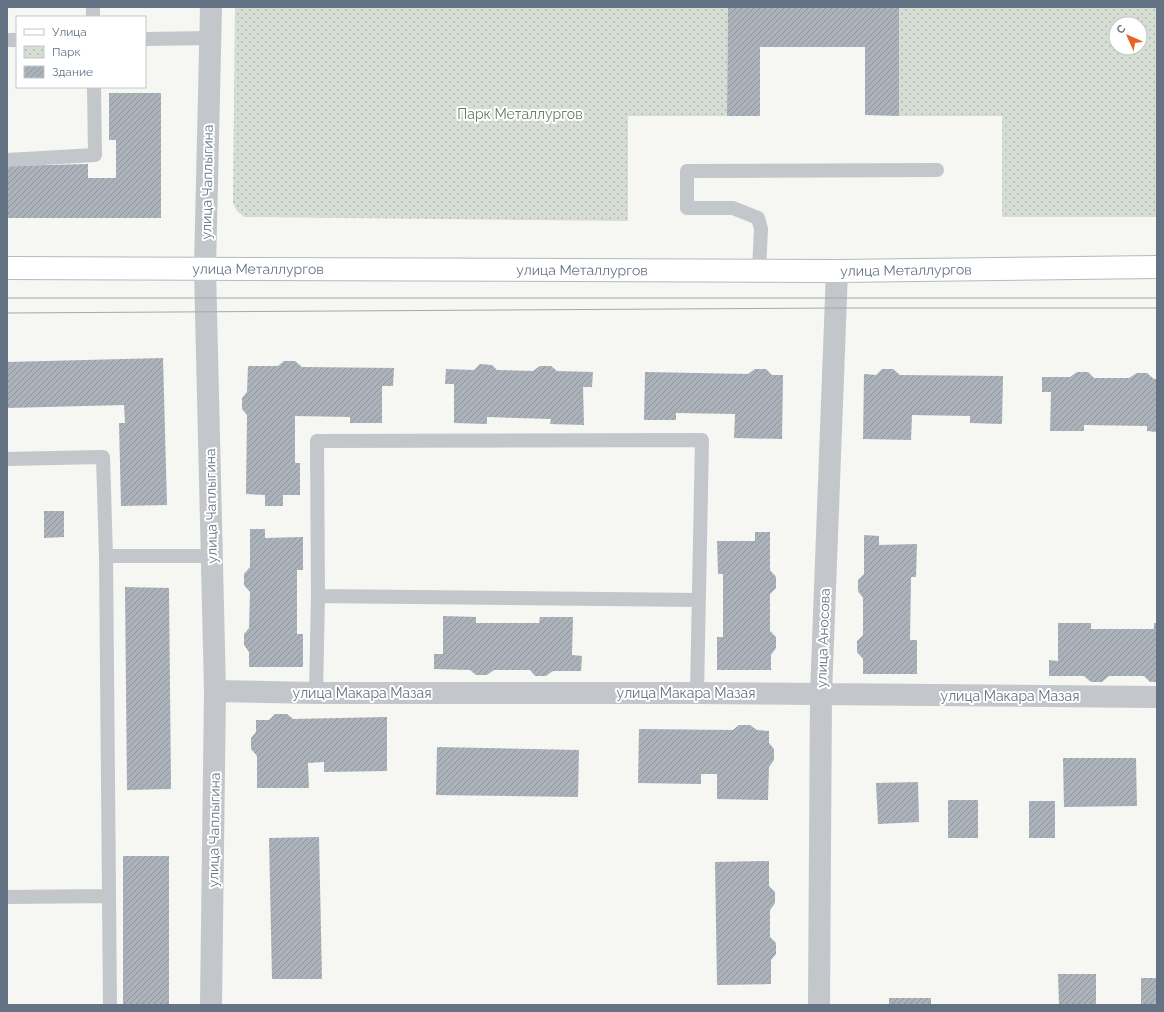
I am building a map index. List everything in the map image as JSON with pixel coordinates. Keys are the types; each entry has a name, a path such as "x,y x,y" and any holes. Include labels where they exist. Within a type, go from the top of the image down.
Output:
{"main road":[{"name":"улица Металлургов","path":"7,268 837,270 1157,267"}],"street":[{"name":"улица Чаплыгина","path":"211,7 205,269 215,691 211,1005"},
{"name":"улица Аносова","path":"820,1005 821,694 837,270"},
{"name":"улица Макара Мазая","path":"215,691 316,693 697,693 1157,697"}],"lane":[{"path":"146,39 210,38"},
{"path":"7,160 95,155 94,88"},
{"path":"759,270 761,229 758,218 733,208 687,208 687,171 938,170"},
{"path":"316,693 318,596 318,441 702,440 697,693"},
{"path":"7,459 103,457 106,556 110,1005"},
{"path":"106,556 212,556"},
{"path":"318,596 698,600"},
{"path":"7,897 109,896"}],"green space":[{"name":"Парк Металлургов","path":"235,7 728,7 727,116 628,116 628,221 244,217 237,211 233,203"},
{"path":"899,7 1157,7 1157,217 1002,217 1002,116 899,116"}],"building":[{"path":"728,7 899,7 899,116 865,115 865,47 760,47 760,116 727,116"},
{"path":"109,93 161,93 161,218 7,218 7,166 88,164 88,178 116,178 116,140 109,140"},
{"path":"163,358 167,505 121,506 119,423 125,423 124,405 7,408 7,362"},
{"path":"284,361 295,361 302,367 394,368 393,386 382,386 382,423 350,423 350,417 295,416 295,463 300,463 300,495 283,495 283,506 265,506 265,495 246,494 247,415 242,409 242,398 247,392 248,366 278,366"},
{"path":"480,364 492,365 497,370 533,371 540,366 551,366 557,371 593,372 592,387 583,387 584,425 550,424 551,419 487,417 487,424 454,423 454,384 445,384 446,369 474,370"},
{"path":"755,369 766,369 772,375 783,375 782,439 734,438 735,414 676,413 676,420 644,420 645,372 748,374"},
{"path":"882,369 893,369 900,375 1003,376 1002,424 970,423 970,416 912,415 911,440 863,439 864,374 876,375"},
{"path":"1077,372 1088,372 1094,378 1129,378 1137,373 1147,373 1154,379 1157,379 1157,432 1147,431 1147,426 1084,425 1084,431 1050,431 1051,392 1042,392 1042,377 1070,377"},
{"path":"44,511 64,511 64,537 44,538"},
{"path":"250,529 265,529 265,538 303,537 303,570 297,570 297,634 303,634 303,667 249,667 249,652 244,645 244,634 249,628 250,592 244,585 244,574 250,567"},
{"path":"755,532 770,532 770,570 776,577 776,588 770,594 770,631 776,637 776,648 771,655 771,670 717,670 717,637 723,637 723,574 718,574 717,541 755,541"},
{"path":"864,535 879,536 879,545 917,544 916,577 911,577 910,640 917,640 917,674 863,674 863,659 857,652 857,641 863,635 863,598 858,591 858,580 864,574"},
{"path":"125,587 169,588 171,789 127,790"},
{"path":"443,616 476,617 476,623 539,623 540,617 573,617 572,655 582,656 581,671 553,671 546,676 535,676 530,670 494,670 487,675 476,675 470,670 434,669 434,654 443,654"},
{"path":"1058,623 1091,623 1091,629 1154,629 1154,623 1157,623 1157,682 1150,682 1144,676 1109,676 1102,682 1091,682 1084,676 1049,676 1049,660 1058,661"},
{"path":"275,714 287,714 293,719 387,717 387,771 324,772 324,762 308,763 309,788 257,788 257,756 251,749 251,738 256,732 256,720 269,720"},
{"path":"739,725 750,725 757,730 769,731 769,743 774,749 774,760 769,767 768,800 717,799 717,774 701,774 701,784 638,783 639,729 733,730"},
{"path":"437,747 579,750 578,797 436,795"},
{"path":"1063,758 1136,758 1137,806 1064,807"},
{"path":"918,782 919,822 878,824 876,783"},
{"path":"948,800 978,800 978,838 948,838"},
{"path":"1029,801 1055,801 1055,838 1029,838"},
{"path":"319,837 322,979 272,979 269,838"},
{"path":"123,856 169,856 169,1005 123,1005"},
{"path":"769,861 769,886 775,892 775,903 770,910 770,937 776,943 776,954 771,960 771,984 717,985 715,862"},
{"path":"1058,974 1096,974 1096,1005 1059,1005"},
{"path":"1141,978 1157,978 1157,1005 1141,1005"},
{"path":"889,998 931,998 931,1005 889,1005"}],"tram line":[{"path":"7,298 1157,298"},
{"path":"7,313 836,308 1157,308"}]}
